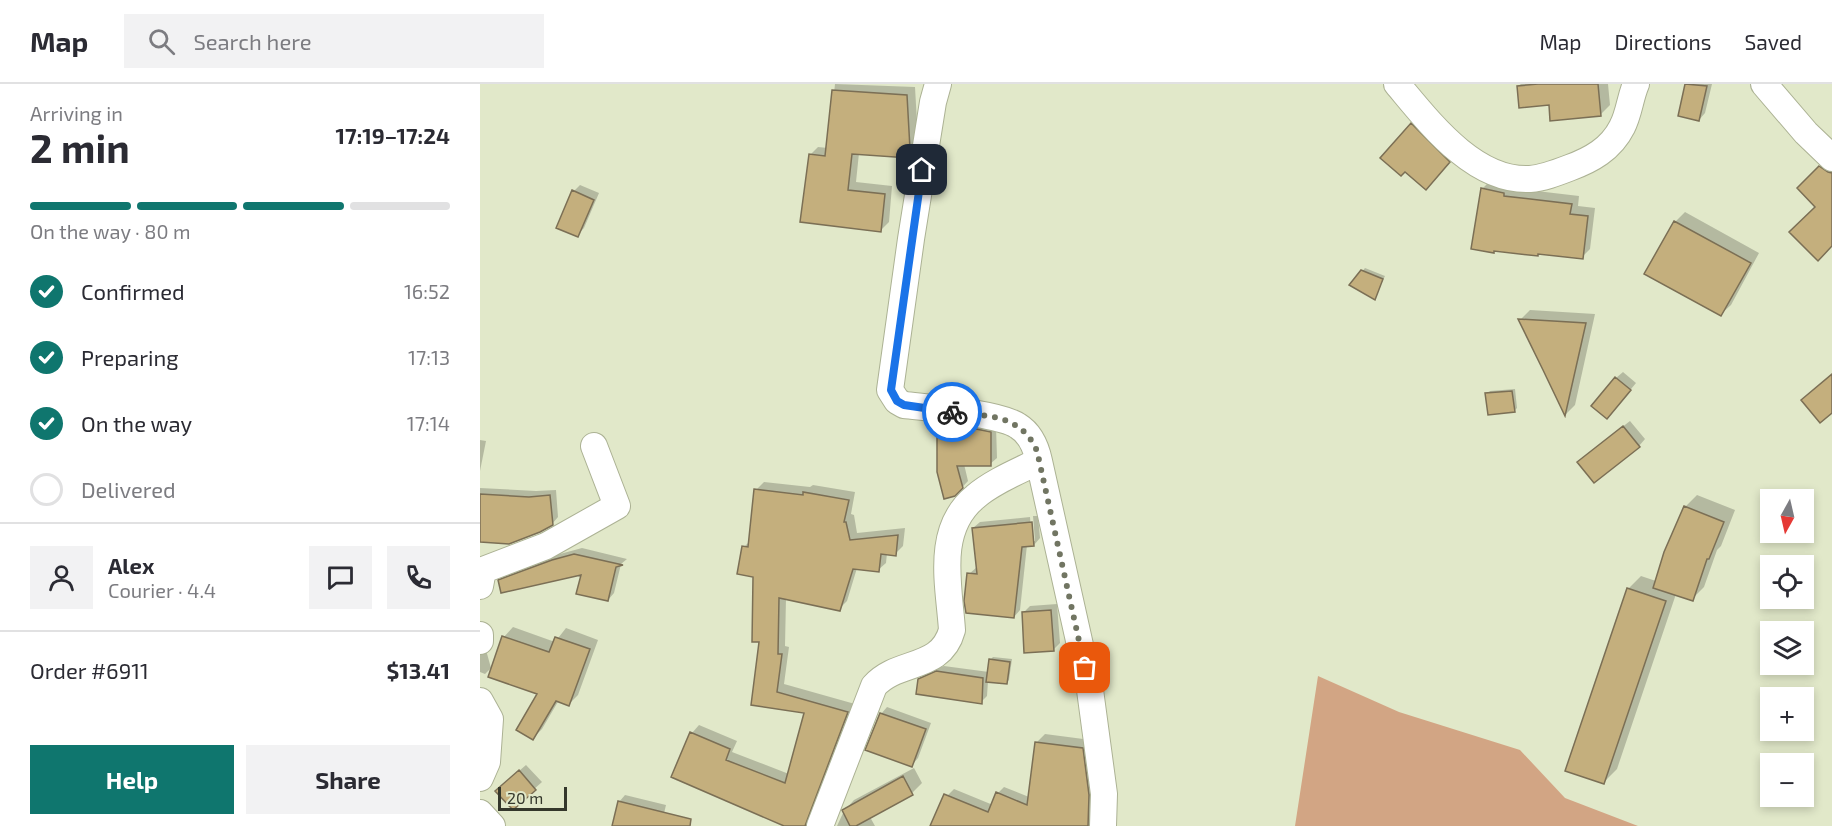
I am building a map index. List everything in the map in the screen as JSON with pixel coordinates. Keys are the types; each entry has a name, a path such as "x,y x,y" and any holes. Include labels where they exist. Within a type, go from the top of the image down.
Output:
{"street":[{"path":"938,84 933,102 911,239 891,390 897,401 904,405 1010,421 1027,433 1033,441 1090,690 1104,794 1103,826"},
{"path":"1397,84 1456,150 1490,171 1509,177 1529,179 1549,176 1584,163 1599,154 1621,128 1636,84"},
{"path":"1764,84 1806,133 1832,158"},
{"path":"480,586 483,570 546,546 616,506 594,446"},
{"path":"820,826 874,686 885,675 934,657 941,652 950,638 952,630 947,551 949,535 955,520 977,495 1039,460"},
{"path":"480,635 480,641"},
{"path":"480,701 490,719 487,762 480,778"},
{"path":"480,813 492,826"}],"shaded area":[{"path":"1318,676 1399,712 1520,750 1565,798 1638,826 1295,826"}],"building":[{"path":"1598,84 1601,116 1550,121 1549,105 1519,108 1517,86"},
{"path":"1685,84 1707,86 1699,121 1678,116"},
{"path":"832,90 907,95 909,158 852,154 848,190 885,194 881,232 800,222 809,154 825,156"},
{"path":"1411,123 1450,162 1426,190 1405,172 1401,176 1380,158"},
{"path":"1819,166 1832,173 1832,246 1818,261 1789,232 1815,207 1797,188"},
{"path":"1481,188 1504,193 1504,196 1572,204 1570,214 1588,216 1583,259 1494,251 1494,253 1471,249"},
{"path":"572,190 594,200 578,237 556,228"},
{"path":"1674,221 1751,263 1721,316 1644,274"},
{"path":"1361,270 1383,279 1375,300 1349,285"},
{"path":"1518,319 1586,323 1565,416 1543,370"},
{"path":"1832,374 1832,413 1820,423 1801,400"},
{"path":"1615,377 1631,390 1607,419 1591,406"},
{"path":"1512,391 1515,412 1488,415 1485,393"},
{"path":"1623,426 1640,447 1594,483 1577,462"},
{"path":"937,429 976,429 991,432 991,466 957,466 963,488 955,496 944,499 937,472"},
{"path":"754,489 803,495 803,492 849,500 844,522 846,522 850,540 898,535 896,556 881,554 879,572 853,569 840,611 779,598 778,654 782,654 777,692 848,712 805,826 784,826 671,777 690,732 730,749 726,760 785,783 804,713 751,705 759,642 752,642 753,577 737,574 742,546 748,547"},
{"path":"480,494 529,497 550,495 553,525 509,544 480,542"},
{"path":"1684,506 1724,522 1709,559 1707,559 1693,601 1653,588 1664,552"},
{"path":"1032,522 1034,546 1022,547 1014,618 966,613 964,601 967,573 977,574 972,528"},
{"path":"574,554 623,565 616,567 608,601 576,594 581,575 501,593 498,580"},
{"path":"1627,588 1666,601 1604,784 1565,771"},
{"path":"1051,610 1054,651 1024,653 1022,612"},
{"path":"502,636 549,652 555,637 590,649 569,706 556,701 533,740 516,730 537,694 488,677"},
{"path":"989,659 1010,662 1007,684 986,682"},
{"path":"936,671 983,678 982,704 916,694 918,679"},
{"path":"880,713 926,729 912,767 865,750"},
{"path":"1035,742 1083,748 1089,795 1088,826 930,826 944,794 988,812 996,792 1027,805"},
{"path":"519,770 536,790 513,810 495,791"},
{"path":"903,776 913,795 856,826 850,826 842,810"},
{"path":"618,801 691,819 690,826 612,826"}],"way so far":[{"path":"952,412 1010,421 1019,426 1033,441 1085,668"}],"route":[{"path":"922,170 890,386 897,401 904,405 952,412"}]}
